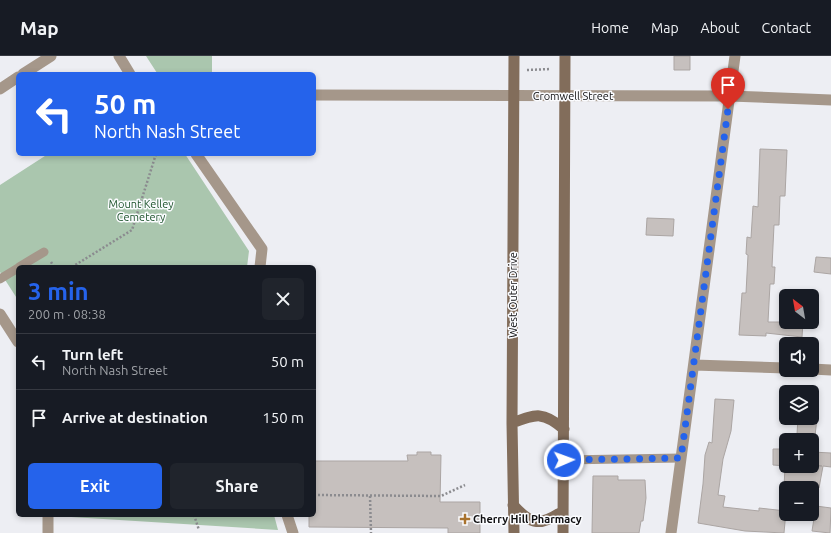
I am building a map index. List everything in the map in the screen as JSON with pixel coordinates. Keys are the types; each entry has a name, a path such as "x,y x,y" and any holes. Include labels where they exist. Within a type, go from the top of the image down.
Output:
{"main road":[{"name":"West Outer Drive","path":"514,56 512,423 514,533"},
{"path":"563,533 565,56"},
{"path":"512,423 535,415 542,415 552,419 564,429"},
{"path":"513,505 520,514 538,522 547,521 563,511"}],"street":[{"path":"26,72 51,56"},
{"path":"119,56 129,72"},
{"path":"671,533 735,56"},
{"path":"0,89 16,79"},
{"name":"Cromwell Street","path":"316,95 730,96 831,100"},
{"path":"197,156 262,249 260,265"},
{"path":"0,314 16,339"},
{"path":"694,365 779,368"},
{"path":"819,369 831,370"},
{"path":"48,517 48,533"},
{"path":"288,517 293,533"}],"lane":[{"path":"22,265 44,252"},
{"path":"0,279 16,269"},
{"path":"564,460 681,458"}],"path":[{"path":"527,70 550,69"},
{"path":"75,265 132,230 155,156"},
{"path":"316,495 441,496 465,485"},
{"path":"370,496 370,533"},
{"path":"195,517 198,530"}],"green space":[{"path":"146,56 212,56 212,72 156,72"},
{"name":"Mount Kelley Cemetery","path":"45,156 186,156 249,251 247,265 16,265 16,297 0,272 0,185"},
{"path":"71,517 275,517 278,530"}],"building":[{"path":"674,56 690,56 690,70 674,70"},
{"path":"760,149 787,150 785,196 780,196 779,225 774,225 772,267 775,267 774,284 770,284 768,322 779,322 779,329 803,329 802,337 766,333 766,336 739,335 742,293 746,293 748,255 746,254 747,237 751,238 753,206 758,207"},
{"path":"647,218 674,219 673,236 646,235"},
{"path":"816,257 831,258 831,274 814,272"},
{"path":"715,399 734,400 731,431 723,459 718,495 725,496 723,507 759,511 759,508 779,510 779,521 785,521 784,533 745,531 698,523 705,455 709,442 712,443"},
{"path":"798,425 816,425 815,433 797,433"},
{"path":"773,449 779,449 779,465 773,465"},
{"path":"417,452 431,452 431,455 441,455 440,502 480,502 480,533 448,533 448,528 309,527 309,517 316,517 316,461 408,461 407,455 417,455"},
{"path":"819,452 831,453 831,467 823,466 819,488 819,481 784,481 785,473 819,473 819,466 822,466 819,465"},
{"path":"593,476 618,476 618,480 645,480 646,498 643,521 641,521 639,533 592,533"},
{"path":"819,506 831,508 830,533 812,531 814,521 819,521"}],"place":[{"name":"Cherry Hill Pharmacy","path":"465,519"}],"route":[{"path":"564,460 681,458 728,109"}]}
